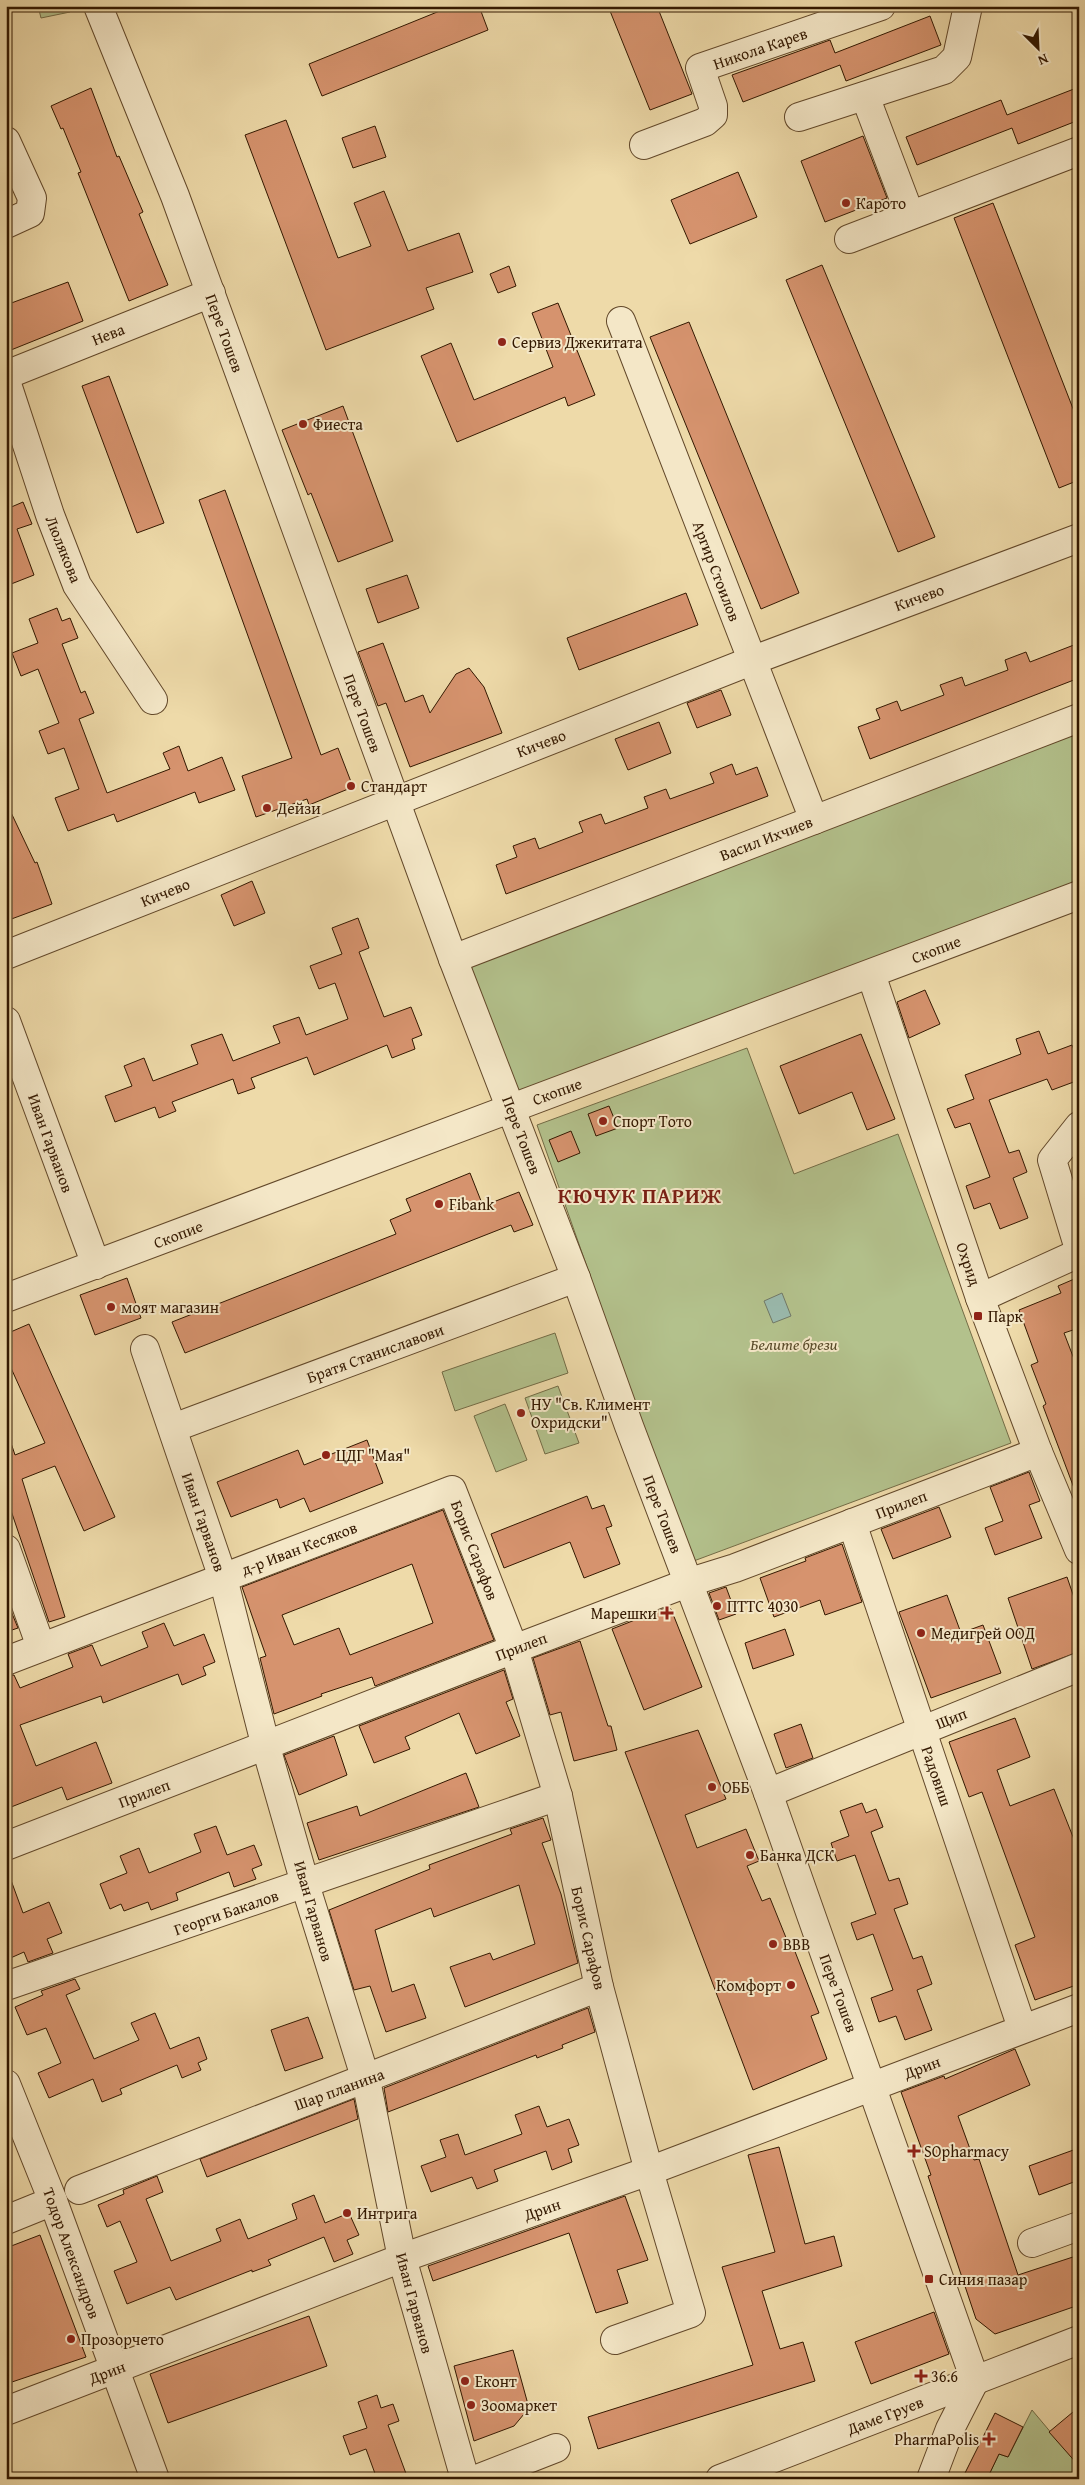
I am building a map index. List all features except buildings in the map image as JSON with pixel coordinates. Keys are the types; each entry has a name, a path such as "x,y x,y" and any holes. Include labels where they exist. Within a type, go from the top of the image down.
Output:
{"street":[{"name":"Пере Тошев","path":"98,6 175,196 453,959 512,1108 629,1426 690,1582 768,1793 873,2086 975,2380"},
{"name":"Никола Карев","path":"644,145 705,122 713,115 713,106 700,68 881,6"},
{"path":"799,117 944,70 957,56 968,6"},
{"path":"865,96 910,215"},
{"path":"6,141 32,198 30,214 6,224"},
{"path":"849,239 1079,151"},
{"name":"Нева","path":"6,375 211,293"},
{"name":"Аргир Стоилов","path":"621,321 814,820"},
{"name":"Люлякова","path":"6,382 50,515 77,585 153,700"},
{"name":"Кичево","path":"6,955 751,661 1079,538"},
{"name":"Васил Ихчиев","path":"453,959 1079,718"},
{"name":"Скопие","path":"6,1298 1079,895"},
{"name":"Охрид","path":"871,974 980,1298 1038,1452 1079,1550"},
{"name":"Иван Гарванов","path":"6,1021 96,1265"},
{"path":"1079,1126 1052,1160 1079,1249"},
{"path":"980,1298 1079,1253"},
{"name":"Братя Станиславови","path":"173,1428 576,1278"},
{"name":"Иван Гарванов","path":"145,1349 223,1578 266,1747 366,2080 402,2258 465,2479"},
{"name":"Прилеп","path":"6,1846 266,1747 514,1649 690,1582 734,1568 1038,1452"},
{"name":"д-р Иван Кесяков","path":"6,1661 452,1490"},
{"name":"Борис Сарафов","path":"452,1490 514,1649 558,1796 599,1987 649,2171 691,2313 615,2340"},
{"name":"Радовиш","path":"852,1523 1022,2028"},
{"path":"6,1549 41,1647"},
{"name":"Щип","path":"768,1793 1079,1667"},
{"name":"Георги Бакалов","path":"6,1986 558,1796"},
{"name":"Шар планина","path":"79,2190 295,2105 366,2080 599,1987"},
{"name":"Дрин","path":"6,2411 402,2258 649,2171 1022,2028 1079,2008"},
{"name":"Тодор Александров","path":"6,2084 53,2201 156,2479"},
{"path":"6,2220 53,2201"},
{"path":"1032,2243 1079,2226"},
{"name":"Даме Груев","path":"720,2479 1079,2340"},
{"path":"931,2479 950,2429 975,2380"},
{"path":"477,2479 556,2448"}],"green space":[{"path":"38,6 64,6 70,12 41,18"},
{"path":"1079,730 1079,882 515,1097 465,966"},
{"name":"Белите брези","path":"747,1048 794,1174 898,1134 1011,1443 691,1562 537,1125"},
{"path":"555,1333 568,1373 455,1411 442,1372"},
{"path":"558,1386 579,1443 545,1454 525,1398"},
{"path":"505,1404 527,1460 496,1472 474,1416"},
{"path":"1032,2410 1079,2466 1079,2479 987,2479 999,2454 1008,2457"}],"shaded area":[{"path":"782,1293 791,1316 773,1323 764,1301"}],"place":[{"name":"Карото","path":"846,203"},
{"name":"Сервиз Джекитата","path":"502,342"},
{"name":"Фиеста","path":"303,424"},
{"name":"Стандарт","path":"351,786"},
{"name":"Дейзи","path":"267,808"},
{"name":"Спорт Тото","path":"603,1121"},
{"name":"Fibank","path":"439,1204"},
{"name":"моят магазин","path":"111,1307"},
{"name":"Парк","path":"978,1316"},
{"name":"НУ \"Св. Климент Охридски\"","path":"521,1413"},
{"name":"ЦДГ \"Мая\"","path":"326,1455"},
{"name":"ПТТС 4030","path":"717,1606"},
{"name":"Марешки","path":"667,1613"},
{"name":"Медигрей ООД","path":"921,1633"},
{"name":"ОББ","path":"712,1787"},
{"name":"Банка ДСК","path":"750,1855"},
{"name":"BBB","path":"773,1944"},
{"name":"Комфорт","path":"791,1985"},
{"name":"SOpharmacy","path":"914,2151"},
{"name":"Интрига","path":"347,2213"},
{"name":"Синия пазар","path":"929,2279"},
{"name":"Прозорчето","path":"71,2339"},
{"name":"36.6","path":"921,2376"},
{"name":"Еконт","path":"465,2381"},
{"name":"Зоомаркет","path":"471,2405"},
{"name":"PharmaPolis","path":"989,2439"}],"district":[{"name":"КЮЧУК ПАРИЖ","path":"640,1195"}]}
